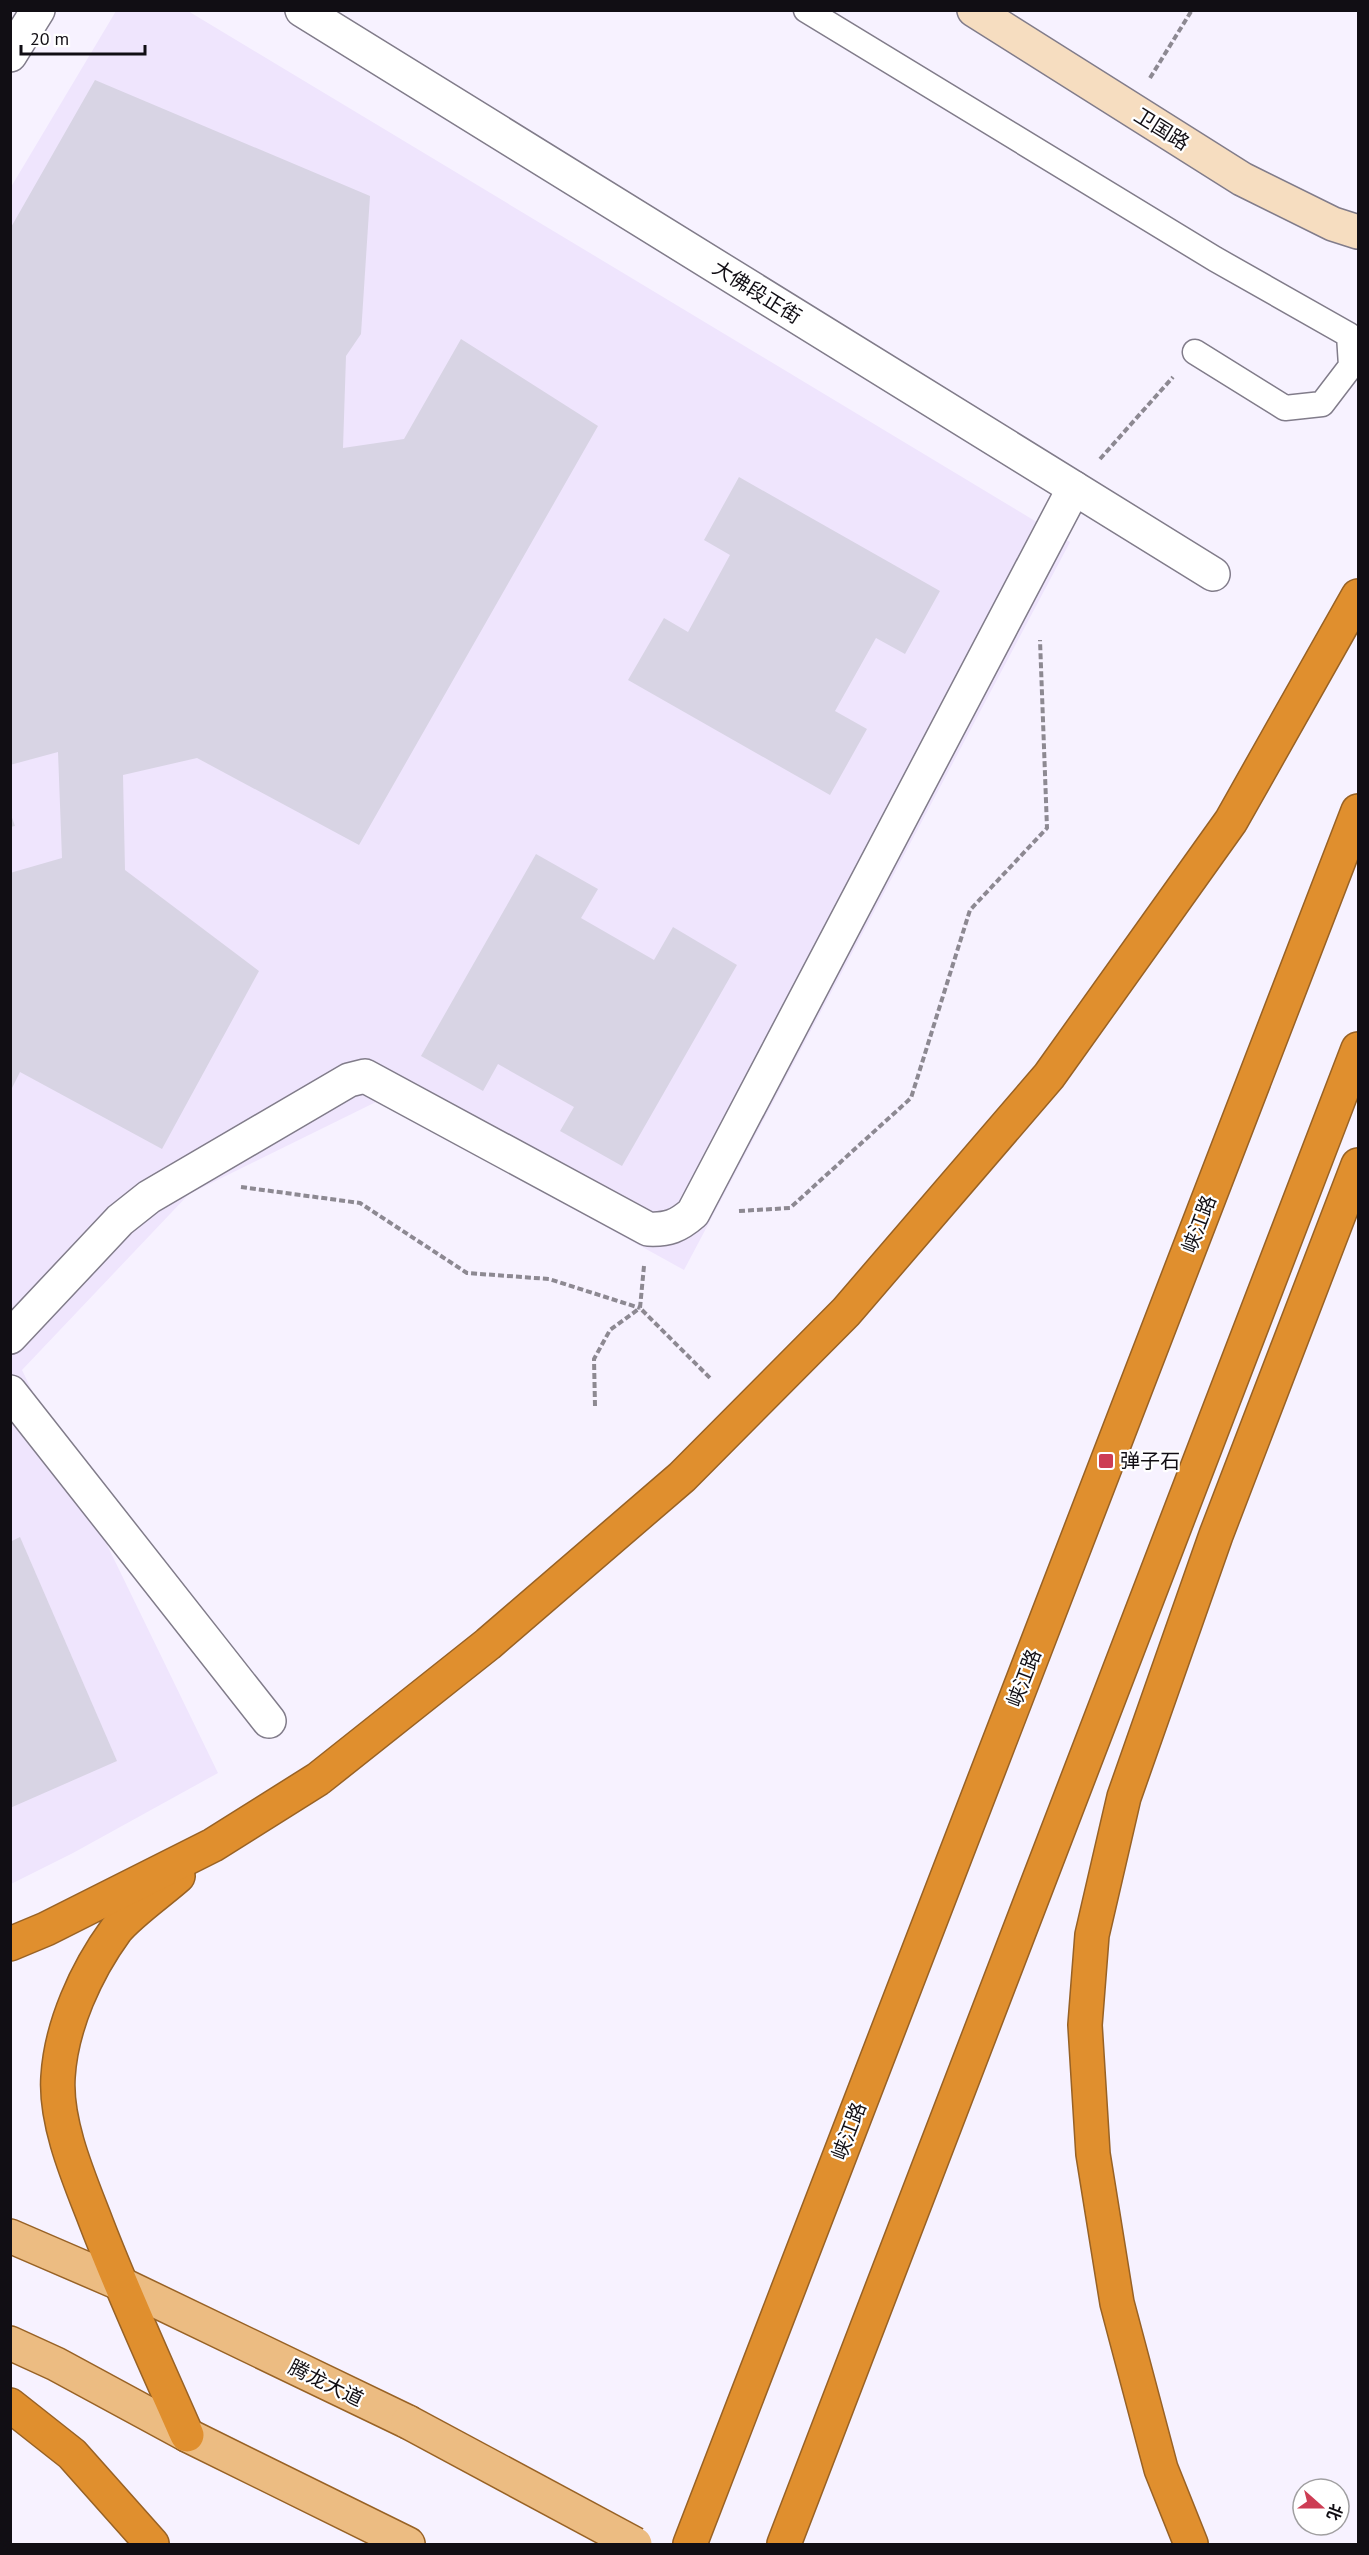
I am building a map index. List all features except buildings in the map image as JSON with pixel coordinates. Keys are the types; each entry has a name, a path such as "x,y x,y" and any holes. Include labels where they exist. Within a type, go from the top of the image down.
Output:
{"highway":[{"path":"10,1944 46,1929 213,1845 318,1779 488,1644 682,1477 846,1312 1049,1076 1231,821 1359,596"},
{"name":"峡江路","path":"690,2544 1359,811"},
{"path":"784,2544 1359,1049"},
{"path":"1191,2544 1161,2469 1117,2303 1093,2154 1085,2025 1092,1935 1124,1797 1216,1534 1359,1166"},
{"path":"187,2434 120,2283 81,2182 64,2131 58,2078 68,2028 87,1976 117,1929 213,1845"},
{"path":"10,2405 72,2454 152,2544"}],"main road":[{"name":"腾龙大道","path":"10,2236 120,2283 408,2422 635,2544"},
{"path":"10,2343 56,2364 187,2434 395,2537"}],"street":[{"path":"10,56 38,10"},
{"name":"大佛段正街","path":"302,10 1213,574"},
{"name":"卫国路","path":"974,10 1242,179 1333,224 1359,232"},
{"path":"10,1337 120,1220 149,1197 349,1080 365,1076 648,1229 665,1230 680,1224 693,1213 1074,488"},
{"path":"10,1392 269,1721"}],"lane":[{"path":"806,10 1215,259 1349,335 1351,366 1322,404 1285,408 1195,352"}],"path":[{"path":"1131,110 1192,10"},
{"path":"1074,488 1195,352"},
{"path":"693,1213 790,1208 911,1098 970,910 1047,828 1039,629"},
{"path":"180,1179 360,1203 467,1273 549,1279 640,1308 712,1380"},
{"path":"595,1406 594,1359 610,1330 640,1308 648,1229"}],"shaded area":[{"path":"116,11 188,11 1070,542 684,1270 378,1101 189,1194 22,1370 218,1773 73,1853 11,1884 11,187"}],"place":[{"name":"弹子石","path":"1106,1461"}]}
